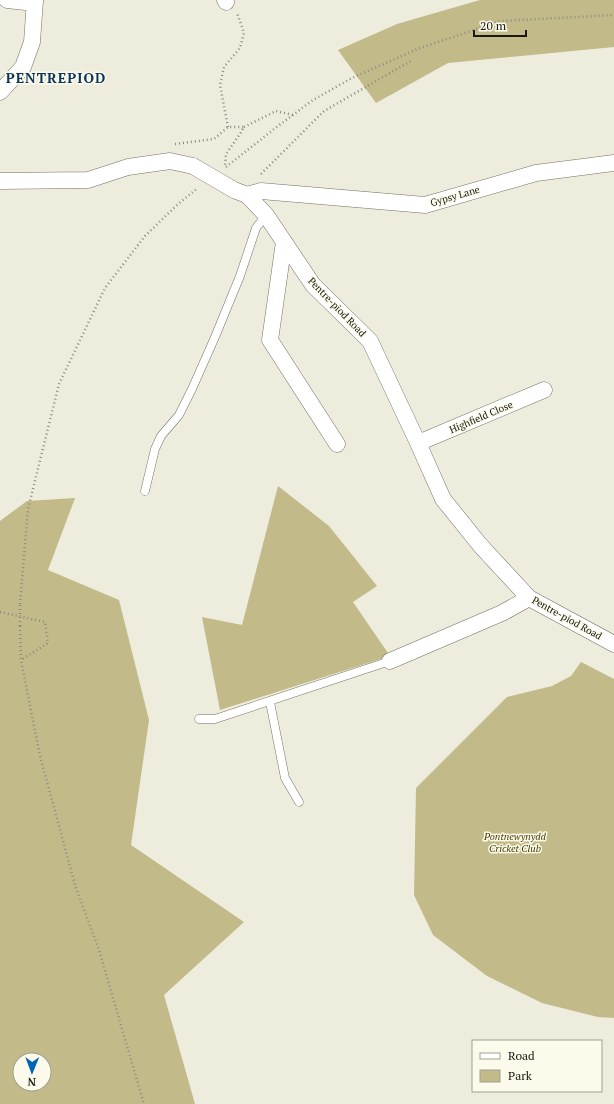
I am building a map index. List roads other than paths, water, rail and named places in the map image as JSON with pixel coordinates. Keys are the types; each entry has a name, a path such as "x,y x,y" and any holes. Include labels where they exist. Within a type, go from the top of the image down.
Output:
{"street":[{"path":"0,92 23,67 32,42 35,2 6,0"},
{"name":"Pentre-piod Road","path":"0,181 88,180 128,167 170,161 193,166 246,192 266,216 313,285 370,341 443,499 480,545 529,598 614,644"},
{"name":"Gypsy Lane","path":"246,192 262,191 425,205 536,173 614,163"},
{"path":"284,242 270,340 336,444"},
{"name":"Highfield Close","path":"418,443 544,390"},
{"path":"390,661 502,613 529,598"}],"lane":[{"path":"145,491 155,449 161,436 179,415 192,390 235,290 256,228 266,216"},
{"path":"199,719 215,720 390,661"},
{"path":"270,702 284,778 299,802"}],"district":[{"name":"PENTREPIOD","path":"56,77"}],"park label":[{"name":"Pontnewynydd Cricket Club","path":"515,842"}]}
